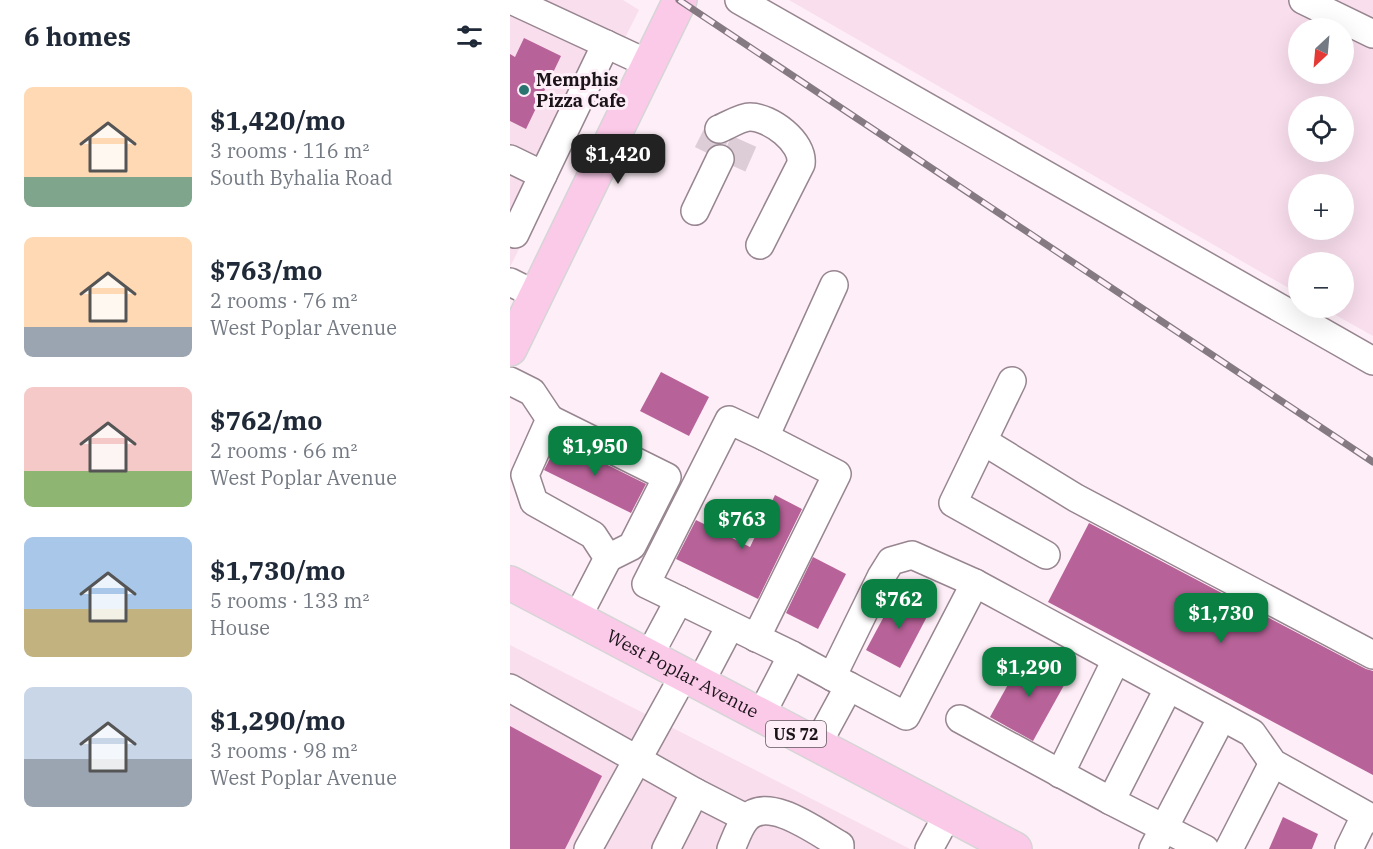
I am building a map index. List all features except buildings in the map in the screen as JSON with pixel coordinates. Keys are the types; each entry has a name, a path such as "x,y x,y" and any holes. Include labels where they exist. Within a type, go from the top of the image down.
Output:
{"main road":[{"path":"510,347 523,289 649,64 680,0"},
{"name":"West Poplar Avenue","path":"510,583 1015,849"}],"lane":[{"path":"511,0 649,64"},
{"path":"739,0 1373,361"},
{"path":"1303,0 1373,34"},
{"path":"510,232 515,234 606,44"},
{"path":"698,205 728,144 747,117 758,118 783,131 794,141 802,157 801,164 760,245"},
{"path":"510,159 543,175"},
{"path":"765,437 834,285"},
{"path":"510,381 532,392 550,419 667,477 632,546 608,558 577,618"},
{"path":"1012,381 953,503 1046,555"},
{"path":"550,419 525,475 534,502 593,536 608,558"},
{"path":"756,638 837,474 729,420 646,584 792,656 906,716 975,584"},
{"path":"983,441 1076,498 1373,655"},
{"path":"817,745 881,577 891,561 912,555 975,584 1252,733 1273,763 1369,817 1349,849"},
{"path":"649,656 679,600"},
{"path":"588,849 638,758 730,626"},
{"path":"761,715 792,656"},
{"path":"1060,774 1116,660"},
{"path":"510,688 695,792 746,818"},
{"path":"1111,801 1168,689"},
{"path":"1158,838 1222,717"},
{"path":"960,719 1111,801 1158,838 1205,849"},
{"path":"1229,849 1273,763"},
{"path":"666,849 695,792"},
{"path":"731,849 746,818 762,811 779,811 840,845 840,849"},
{"path":"929,849 948,814"}],"shaded area":[{"path":"510,0 623,0 639,10 510,267"},
{"path":"789,0 1373,0 1373,336 1341,318 1354,318 1354,252 1288,252 1288,288"},
{"path":"510,645 910,849 510,849"}],"tunnel":[{"path":"707,153 719,129"},
{"path":"733,166 744,141"}],"railway":[{"path":"679,0 1373,462"}],"place":[{"name":"Memphis Pizza Cafe","path":"524,90"}]}
